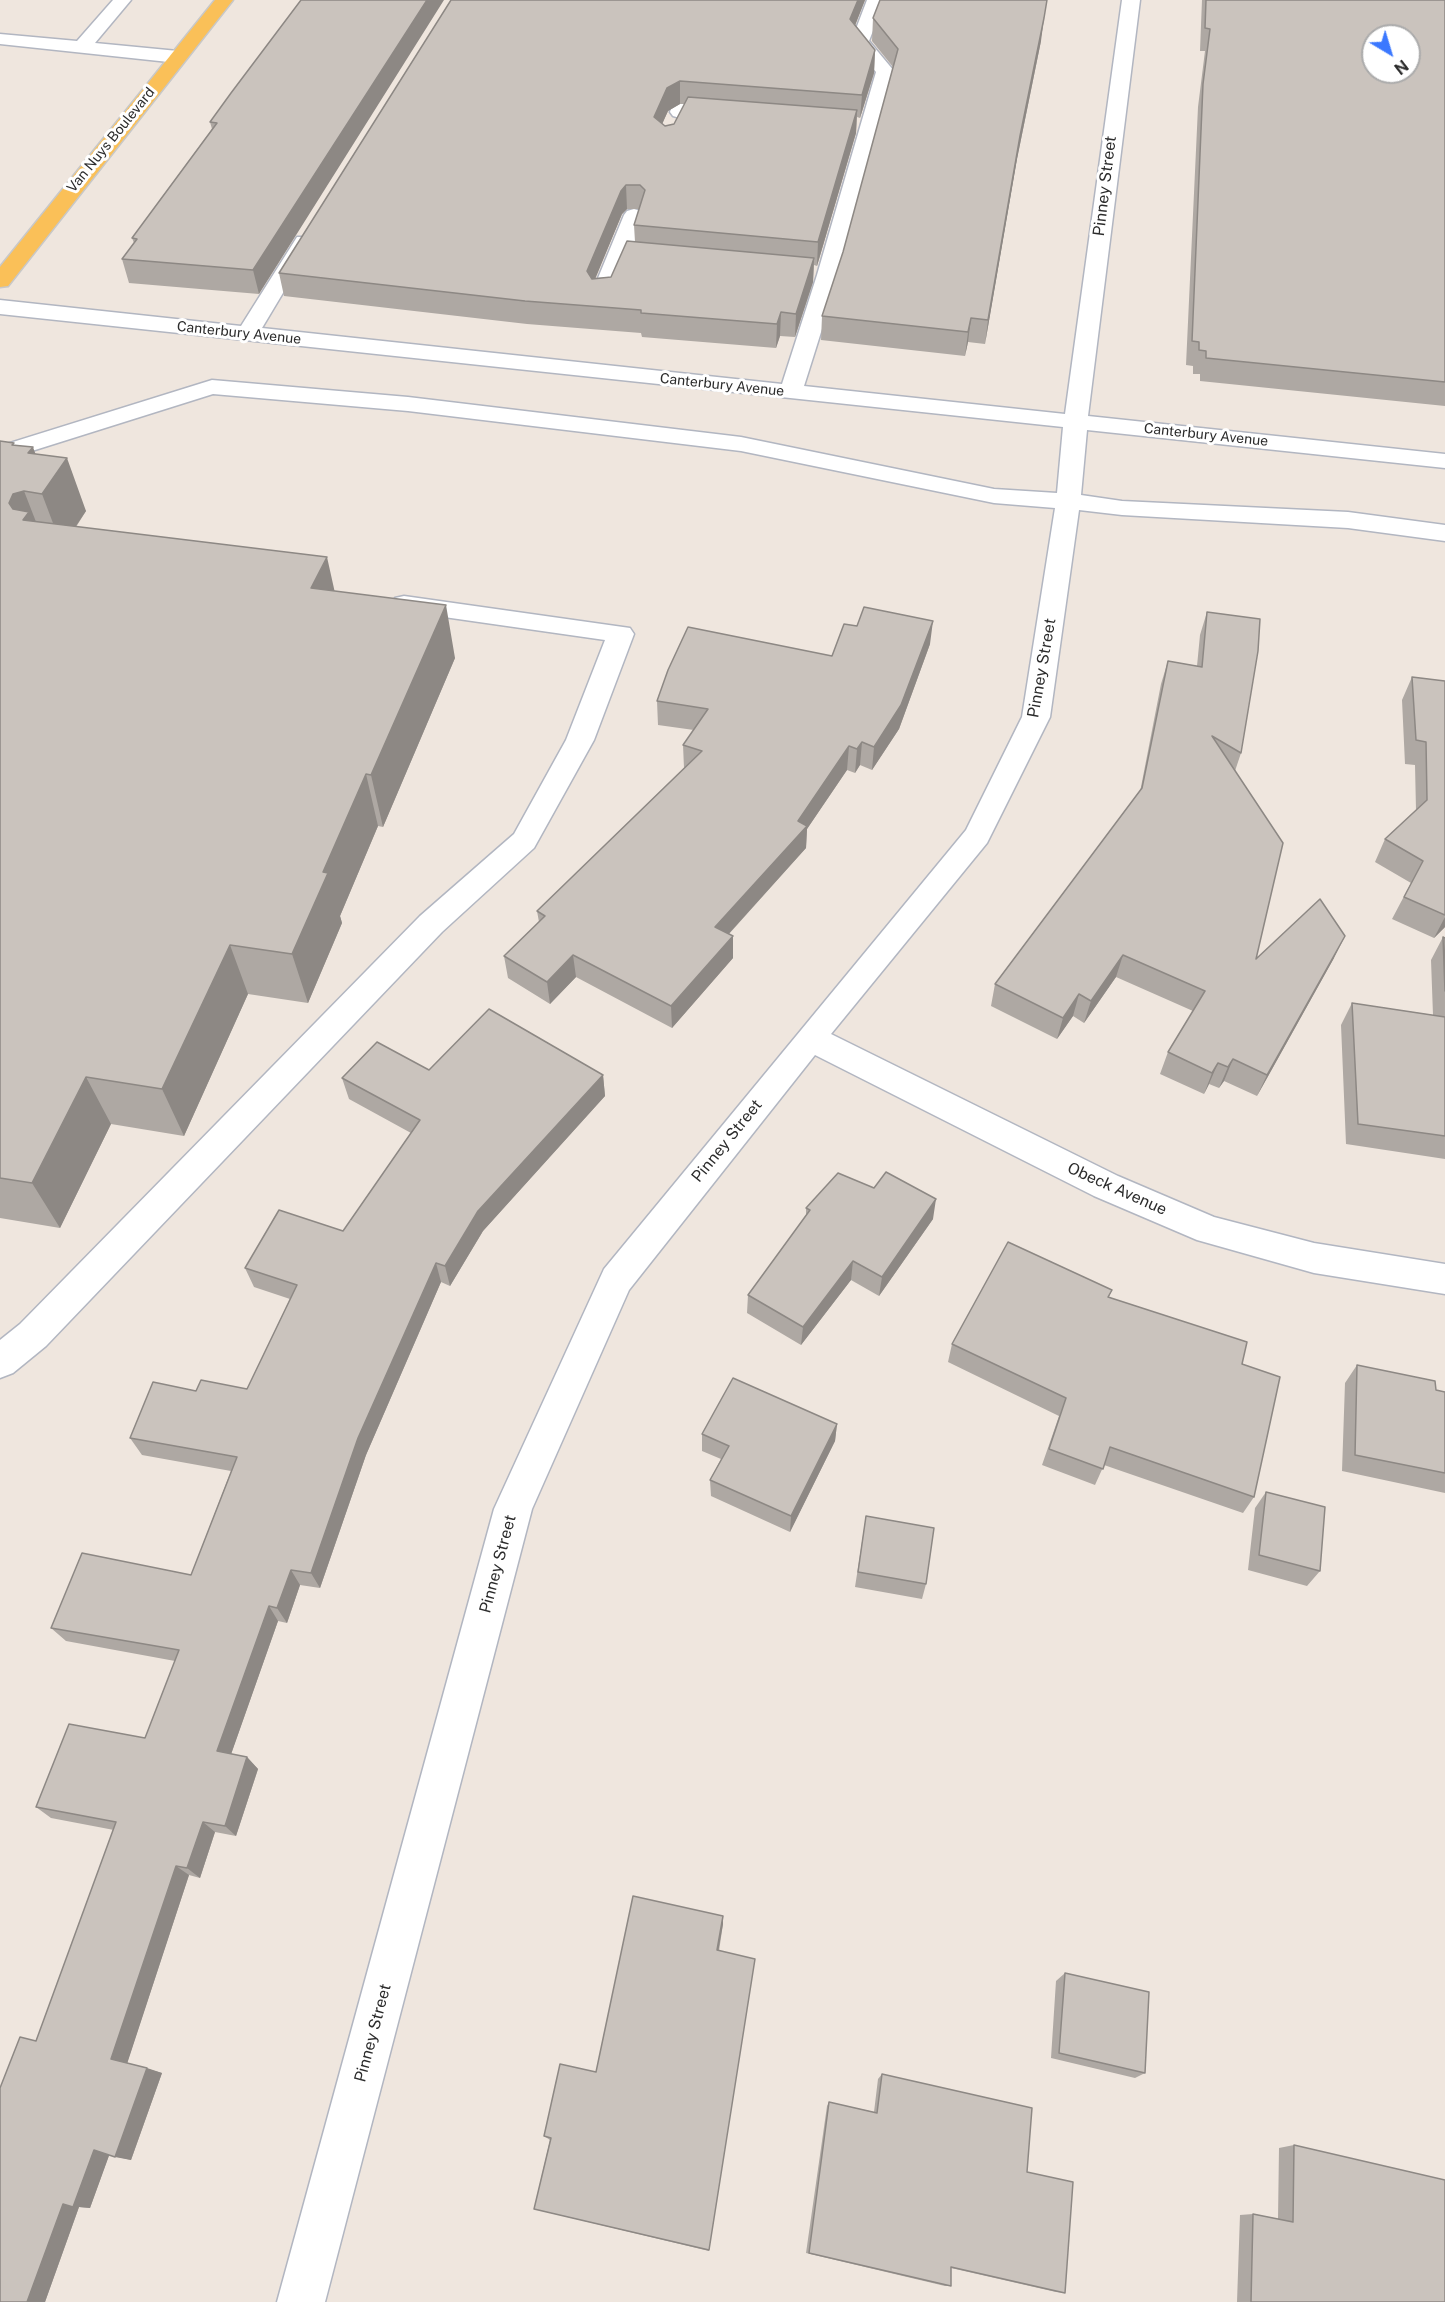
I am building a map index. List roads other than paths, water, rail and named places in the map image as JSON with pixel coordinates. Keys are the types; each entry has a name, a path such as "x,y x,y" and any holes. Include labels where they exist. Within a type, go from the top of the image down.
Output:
{"main road":[{"name":"Van Nuys Boulevard","path":"0,281 224,0"}],"street":[{"path":"790,392 828,275 885,71 860,42 876,0 869,0"},
{"name":"Pinney Street","path":"301,2302 513,1509 616,1280 810,1038 977,836 1036,717 1068,501 1076,421 1131,0"},
{"path":"82,47 117,6"},
{"path":"0,39 178,57"},
{"path":"672,131 687,89"},
{"path":"680,112 704,113"},
{"path":"845,124 869,126"},
{"path":"602,295 620,255 634,215"},
{"path":"247,334 317,220"},
{"path":"620,255 689,262"},
{"path":"805,273 828,275"},
{"name":"Canterbury Avenue","path":"0,307 1445,461"},
{"path":"0,454 212,387 408,404 741,444 993,496 1068,501 1122,508 1348,520 1445,532"},
{"path":"0,1362 33,1335 430,924 524,841 580,740 621,634 374,600"},
{"name":"Obeck Avenue","path":"810,1038 1106,1186 1209,1230 1314,1258 1445,1279"}]}
